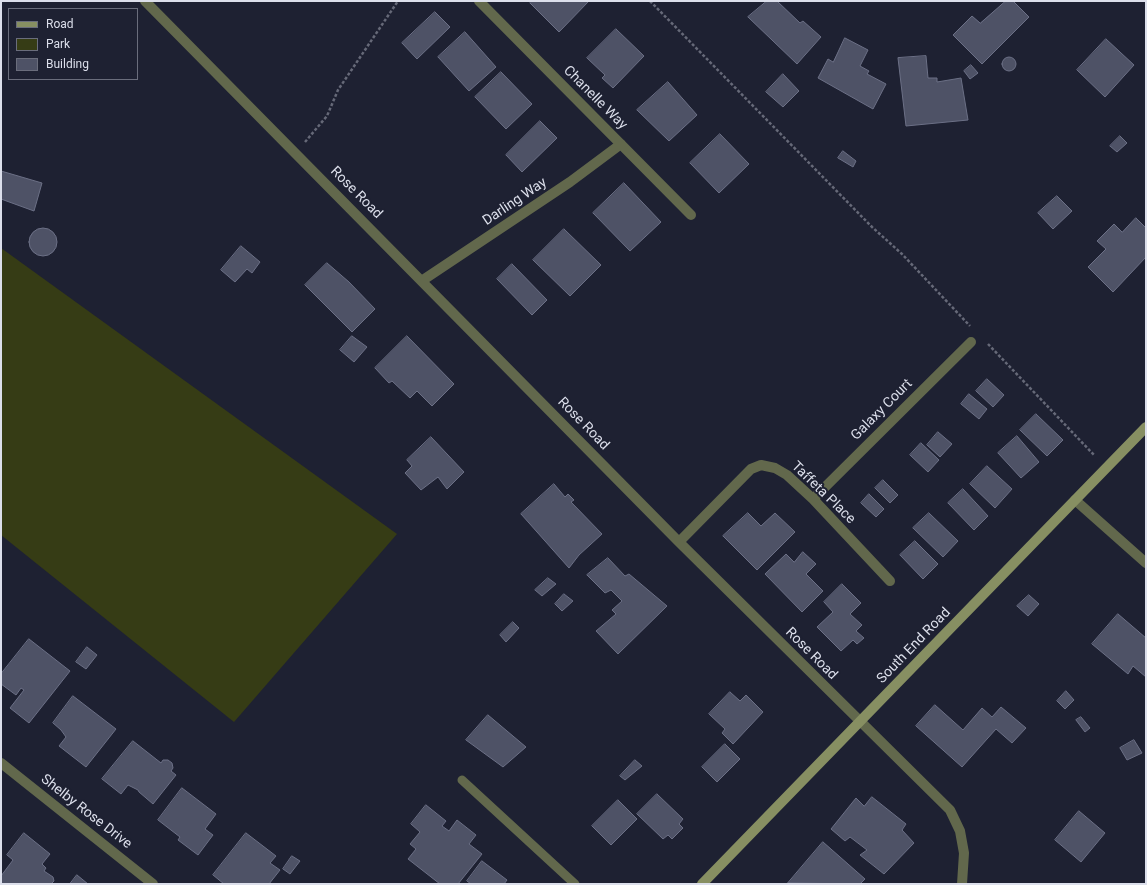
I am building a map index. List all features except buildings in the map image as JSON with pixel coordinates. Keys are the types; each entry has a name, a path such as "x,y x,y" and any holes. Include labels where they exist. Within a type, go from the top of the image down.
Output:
{"main road":[{"name":"South End Road","path":"702,884 1146,427"}],"street":[{"name":"Rose Road","path":"145,1 423,280 679,542 950,810 960,831 964,853 962,884"},
{"name":"Chanelle Way","path":"479,1 691,215"},
{"name":"Darling Way","path":"423,280 570,182 621,144"},
{"name":"Galaxy Court","path":"813,499 972,342"},
{"name":"Taffeta Place","path":"679,542 751,469 761,465 775,468 787,475 813,499 890,581"},
{"path":"1075,500 1146,563"},
{"name":"Shelby Rose Drive","path":"1,763 153,884"}],"lane":[{"path":"462,780 575,884"}],"path":[{"path":"295,152 327,116 338,90 398,1"},
{"path":"650,1 872,227 902,254 973,330"},
{"path":"984,341 1107,468"}],"green space":[{"path":"1,248 397,534 234,722 1,535"}]}
